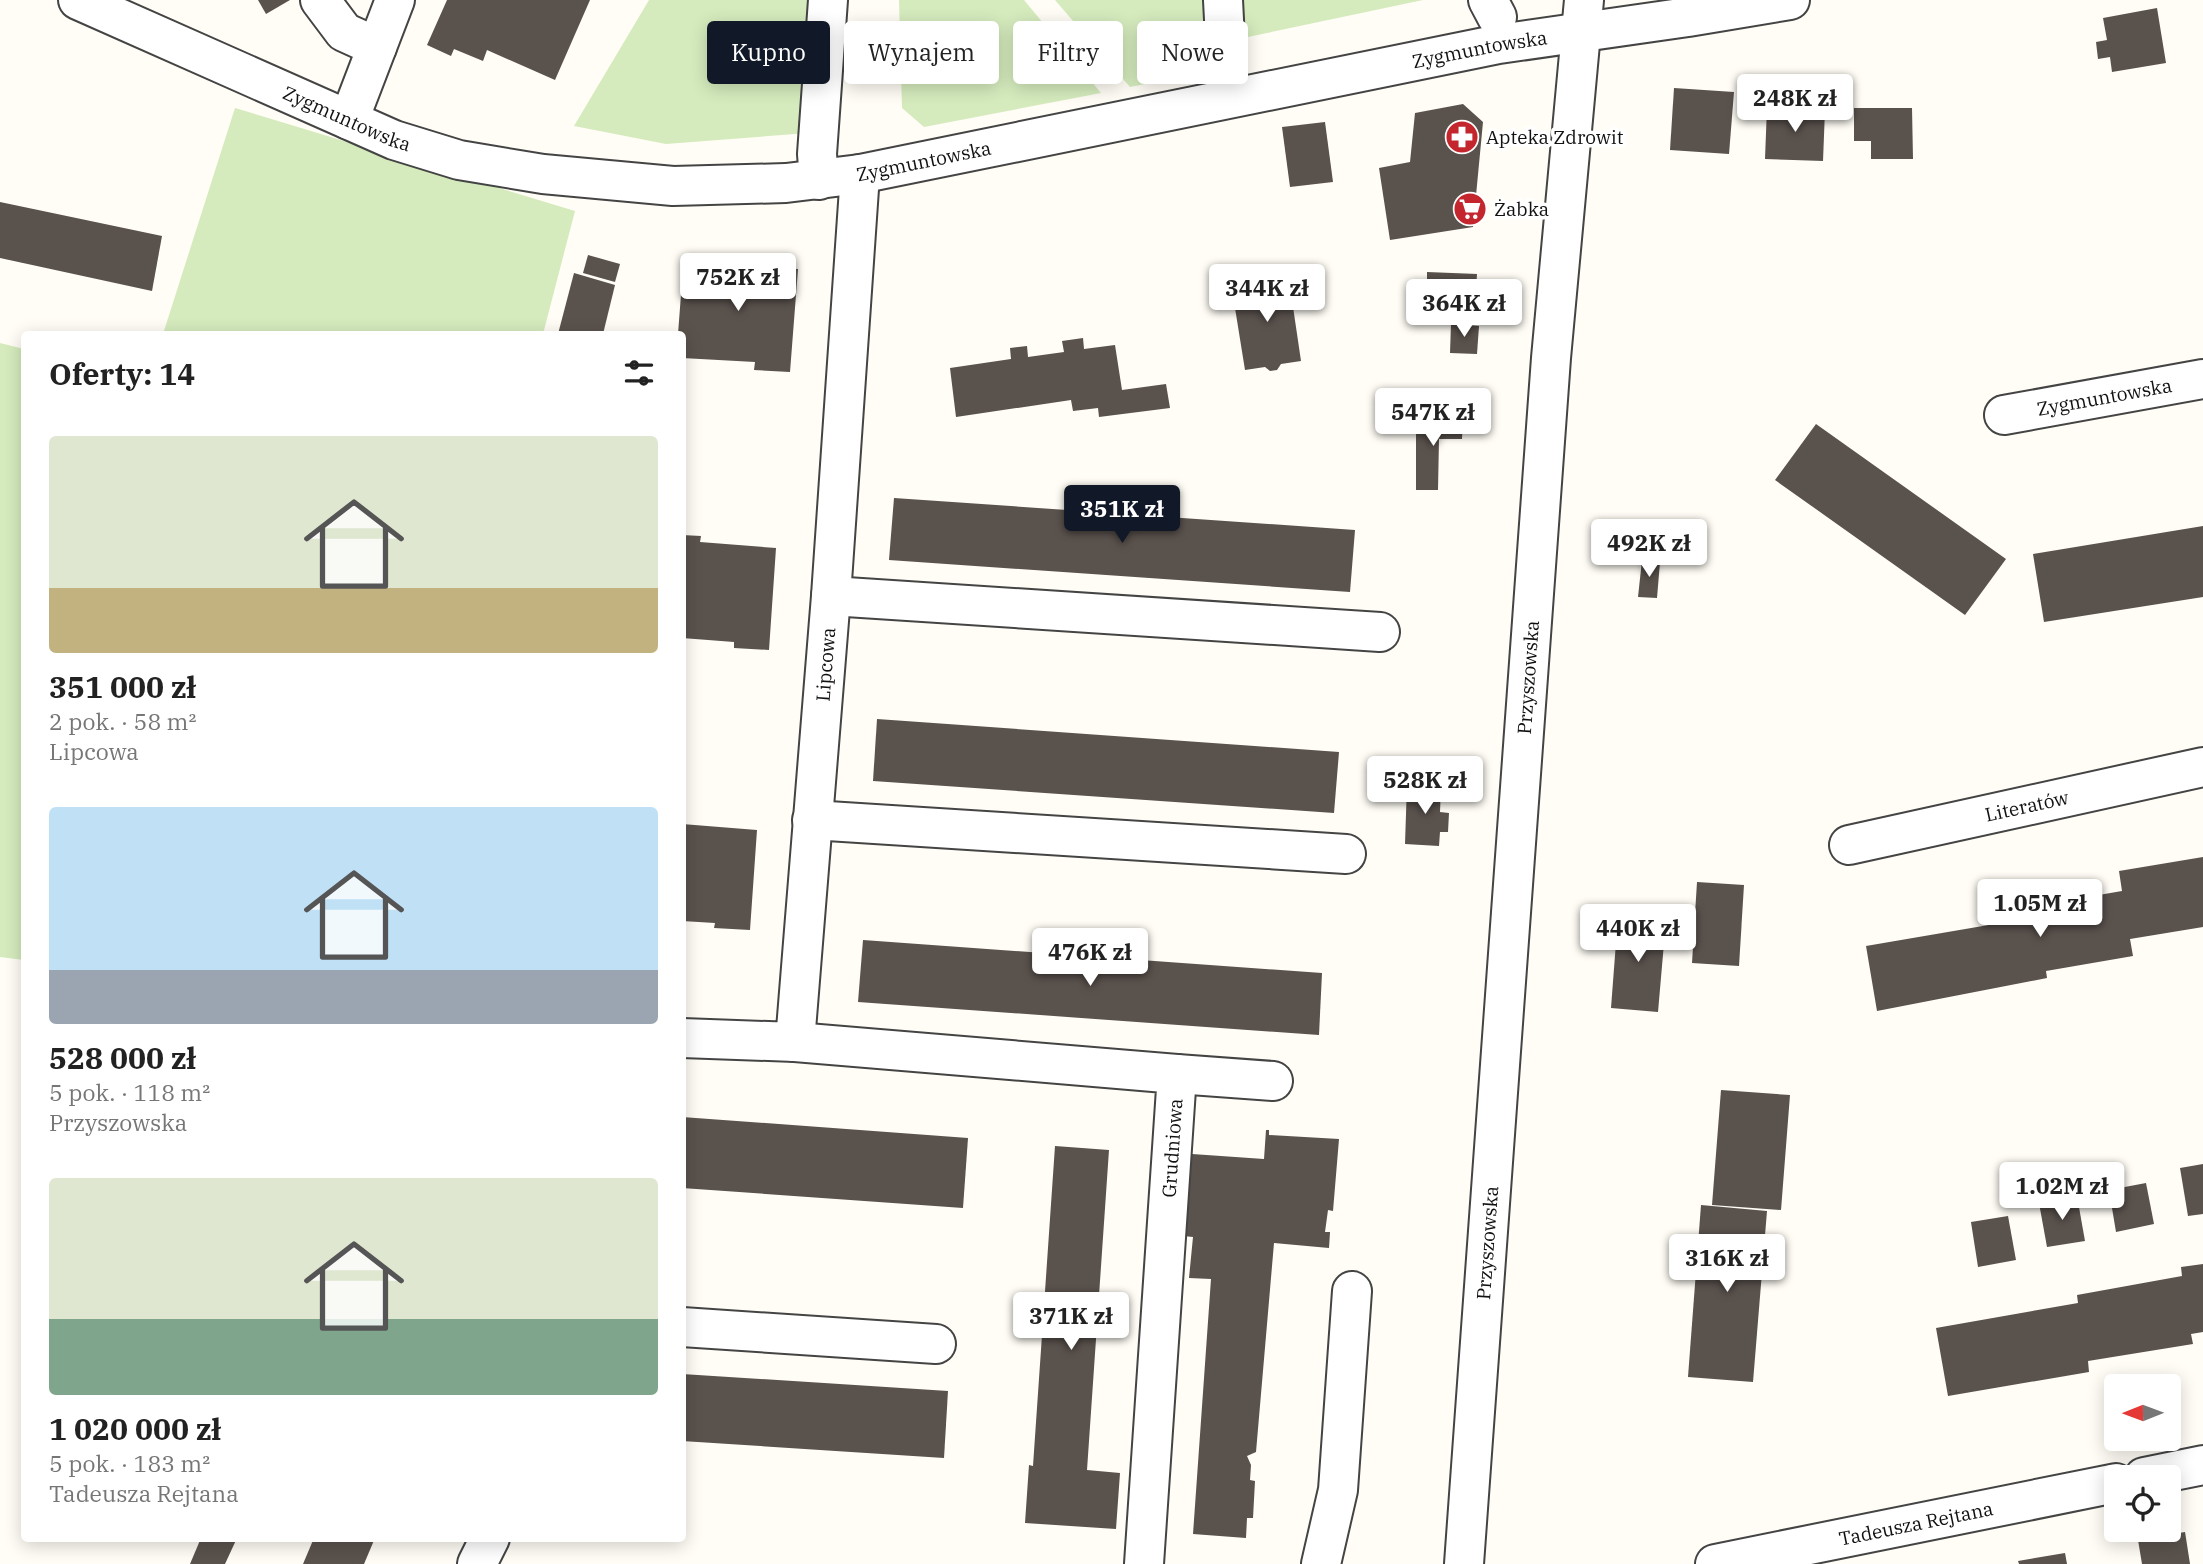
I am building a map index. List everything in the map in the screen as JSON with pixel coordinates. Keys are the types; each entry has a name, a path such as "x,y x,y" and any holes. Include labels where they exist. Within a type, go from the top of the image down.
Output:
{"street":[{"name":"Zygmuntowska","path":"78,0 394,140 459,160 542,174 673,186 819,180 860,174 1499,44 1582,16 1790,0"},
{"path":"320,0 344,32 377,47"},
{"path":"349,120 395,0"},
{"path":"819,180 817,154 828,0"},
{"path":"1223,0 1228,98"},
{"name":"Przyszowska","path":"1464,1564 1546,427 1582,16"},
{"name":"Lipcowa","path":"795,1042 831,596 860,174"},
{"name":"Zygmuntowska","path":"2004,415 2203,379"},
{"path":"831,596 1380,632"},
{"name":"Literatów","path":"1849,845 2203,766"},
{"path":"812,820 1346,854"},
{"path":"686,1038 795,1042"},
{"name":"Grudniowa","path":"795,1042 1177,1074 1144,1564"},
{"path":"1177,1074 1273,1080"},
{"path":"1321,1564 1338,1490 1352,1291"},
{"path":"686,1327 936,1344"},
{"path":"2181,1469 2203,1465"},
{"name":"Tadeusza Rejtana","path":"1716,1564 1841,1551 2104,1486"},
{"path":"477,1564 488,1542"}],"green space":[{"path":"649,0 811,0 811,21 707,21 707,84 809,84 808,133 666,144 574,126"},
{"path":"899,0 1024,0 1041,21 1013,21 1013,84 1094,84 1101,93 924,127 902,108 901,84 999,84 999,21 900,21"},
{"path":"1055,0 1206,0 1206,21 1137,21 1137,84 1145,84 1130,87 1123,79 1123,21 1073,21"},
{"path":"1242,0 1423,0 1248,37 1248,21 1243,21"},
{"path":"235,108 575,211 544,331 164,331"},
{"path":"0,343 21,348 21,960 0,957"}],"building":[{"path":"258,0 290,0 266,14"},
{"path":"447,0 590,0 555,80 487,50 483,61 454,49 451,56 427,45"},
{"path":"2157,8 2166,63 2112,72 2110,57 2098,59 2096,42 2107,40 2103,18"},
{"path":"1674,88 1734,92 1729,154 1670,150"},
{"path":"1463,104 1483,122 1473,227 1390,240 1379,168 1410,162 1415,113"},
{"path":"1767,107 1825,110 1823,161 1765,159"},
{"path":"1854,108 1912,108 1913,159 1871,159 1871,141 1854,141"},
{"path":"1325,122 1333,182 1290,187 1282,127"},
{"path":"0,202 162,236 152,291 0,258"},
{"path":"588,255 620,264 615,282 583,273"},
{"path":"684,255 721,257 721,263 798,269 790,372 754,370 755,362 686,358 686,331 678,331"},
{"path":"1427,272 1477,274 1475,309 1427,307"},
{"path":"574,273 615,285 604,331 559,331"},
{"path":"1285,277 1289,300 1292,300 1301,361 1281,364 1277,370 1270,371 1265,367 1245,370 1235,308 1239,307 1235,284"},
{"path":"1451,324 1479,326 1477,354 1450,353"},
{"path":"1083,338 1084,349 1115,345 1122,390 1166,384 1170,408 1099,417 1098,408 1073,411 1071,400 956,417 950,368 1011,359 1010,348 1027,346 1028,357 1064,352 1062,341"},
{"path":"1416,418 1463,418 1462,439 1439,439 1438,490 1416,490"},
{"path":"1816,424 2006,559 1965,615 1775,480"},
{"path":"894,498 1355,530 1350,592 889,560"},
{"path":"2203,526 2203,597 2044,622 2033,554"},
{"path":"686,535 701,536 700,542 776,548 769,650 734,648 734,642 686,638"},
{"path":"1642,560 1660,562 1657,598 1638,597"},
{"path":"877,719 1339,752 1334,813 873,781"},
{"path":"1407,784 1441,786 1440,812 1449,813 1448,832 1440,832 1439,846 1405,844"},
{"path":"686,824 757,830 750,930 714,928 715,923 686,921"},
{"path":"2203,857 2203,927 2130,939 2133,956 2046,971 2047,978 1877,1011 1866,946 2036,917 2035,906 2122,891 2119,871"},
{"path":"1697,882 1744,885 1739,966 1692,963"},
{"path":"1618,916 1666,920 1658,1012 1611,1008"},
{"path":"863,940 1322,973 1319,1035 858,1002"},
{"path":"1721,1090 1790,1095 1781,1210 1712,1205"},
{"path":"686,1117 968,1138 963,1208 686,1188"},
{"path":"1266,1130 1269,1130 1269,1135 1339,1139 1333,1211 1328,1210 1325,1232 1330,1232 1329,1248 1274,1243 1256,1452 1247,1456 1251,1465 1250,1480 1255,1481 1253,1518 1247,1518 1246,1538 1193,1534 1211,1279 1189,1278 1193,1237 1183,1236 1192,1154 1264,1159"},
{"path":"1055,1146 1109,1150 1087,1470 1120,1473 1116,1529 1025,1523 1029,1465 1033,1466"},
{"path":"2203,1164 2203,1214 2188,1216 2180,1168"},
{"path":"2146,1183 2154,1224 2116,1232 2109,1190"},
{"path":"2077,1196 2085,1241 2047,1247 2039,1203"},
{"path":"1701,1205 1767,1211 1753,1382 1688,1377"},
{"path":"2008,1216 2016,1260 1978,1267 1971,1222"},
{"path":"2203,1264 2203,1332 2191,1334 2193,1344 2088,1361 2089,1372 1948,1396 1936,1328 2078,1303 2077,1295 2182,1276 2181,1267"},
{"path":"686,1374 948,1391 944,1458 686,1441"},
{"path":"2185,1532 2190,1564 2142,1564 2138,1542 2181,1542 2181,1533"},
{"path":"199,1542 235,1542 225,1564 190,1564"},
{"path":"312,1542 373,1542 364,1564 303,1564"},
{"path":"2065,1553 2067,1564 2019,1564 2018,1561"}],"place":[{"name":"Apteka Zdrowit","path":"1462,137"},
{"name":"Żabka","path":"1470,209"}]}
